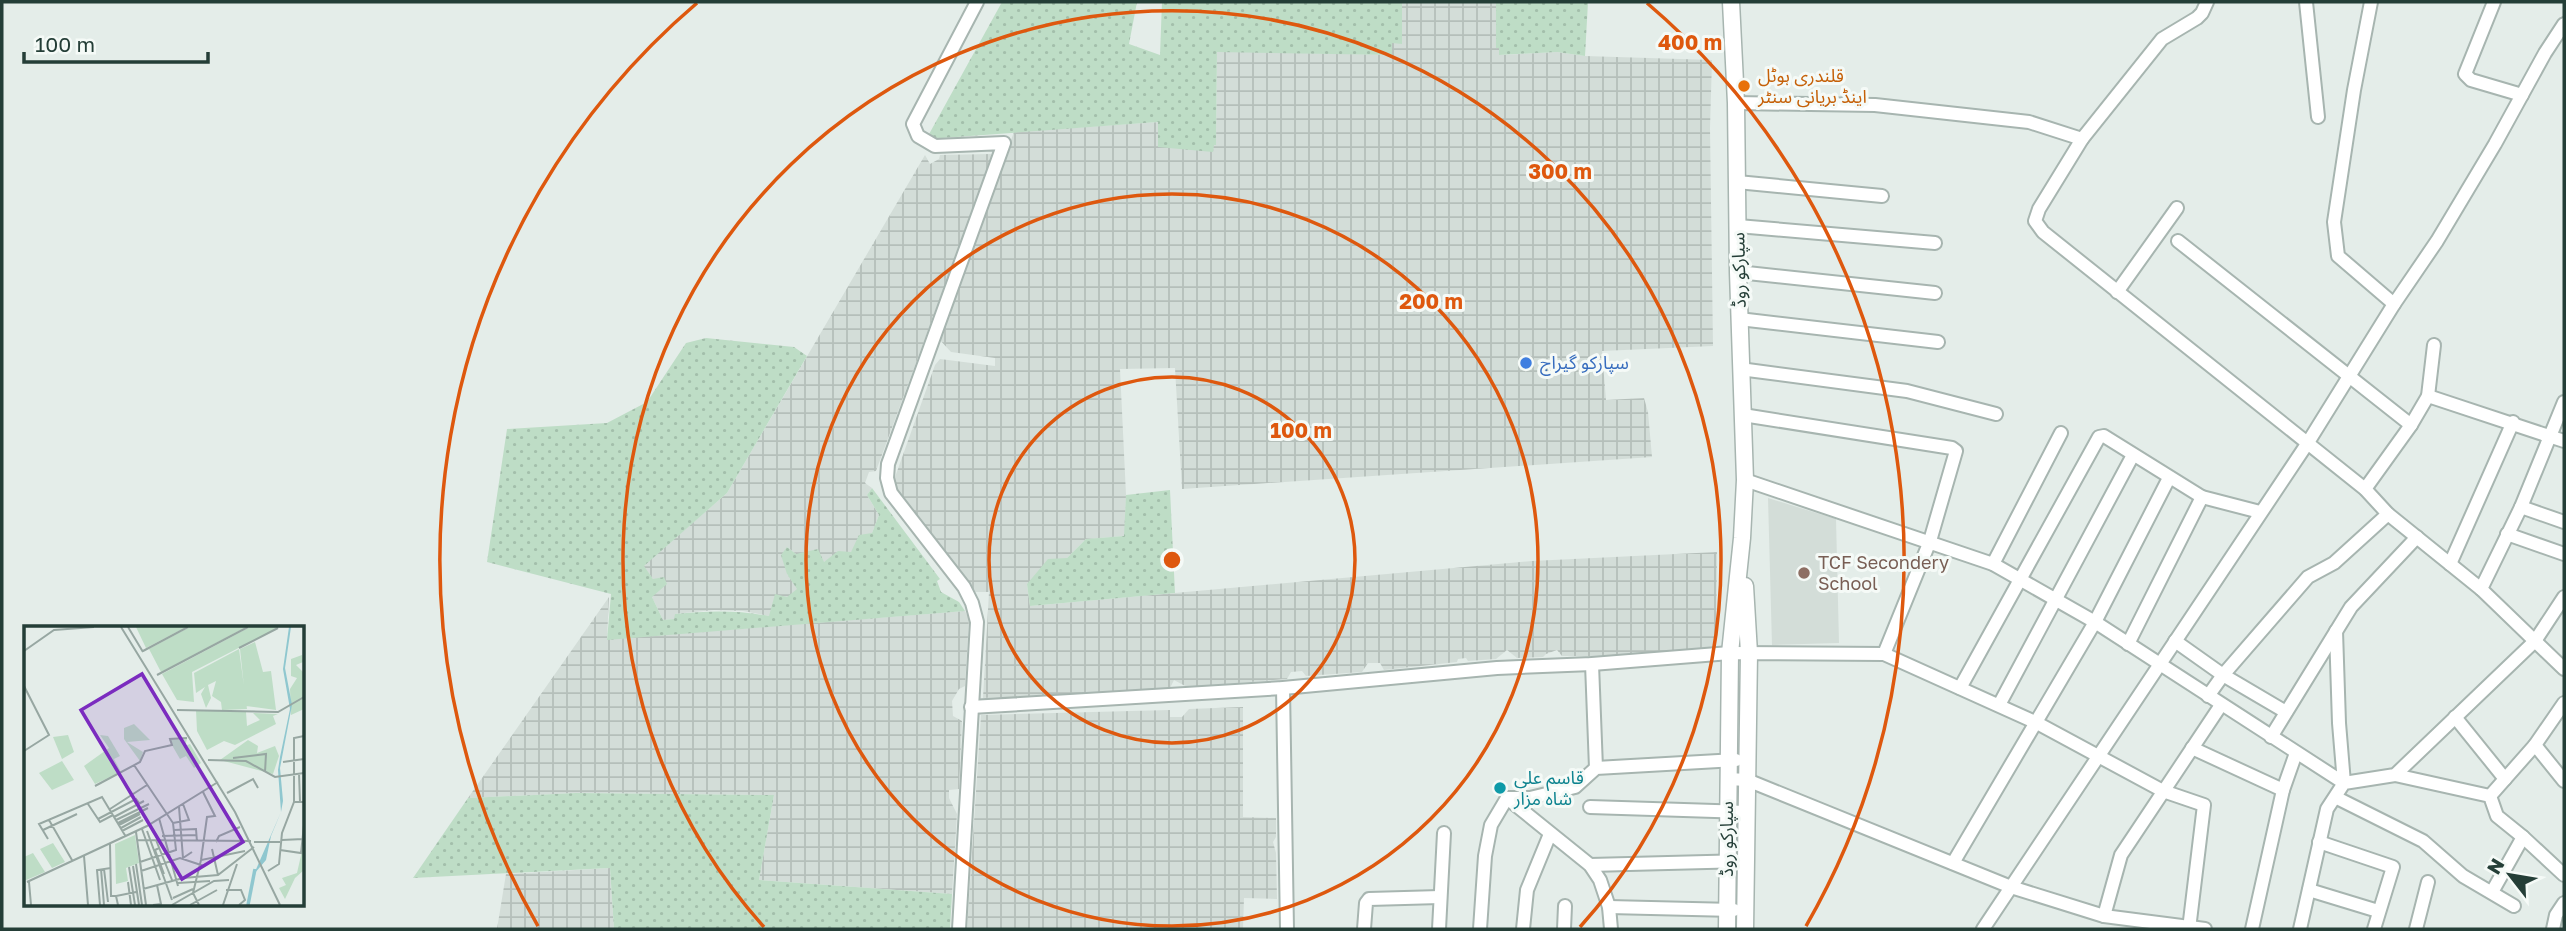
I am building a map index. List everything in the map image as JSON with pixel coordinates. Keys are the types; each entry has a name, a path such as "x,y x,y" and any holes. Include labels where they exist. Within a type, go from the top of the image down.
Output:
{"street":[{"path":"959,929 977,622 964,587 891,493 887,478 888,464 1004,143 935,146 918,136 913,124 977,2"},
{"name":"سپارکو روڈ","path":"1727,929 1730,653 1745,480 1731,2"},
{"path":"2207,2 2197,18 2162,39 2082,139 2039,209 2035,221 2043,232 2365,489 2388,514 2481,589 2564,669"},
{"path":"2306,2 2318,117"},
{"path":"2371,2 2354,90 2334,222 2338,256 2394,304"},
{"path":"2494,2 2465,74 2471,80 2522,95"},
{"path":"1983,929 2351,376 2394,304 2437,241 2564,24"},
{"path":"1736,103 1875,105 2029,122 2082,139"},
{"path":"1737,182 1882,196"},
{"path":"2117,292 2177,208"},
{"path":"1738,226 1935,243"},
{"path":"2178,241 2411,425"},
{"path":"1738,272 1935,293"},
{"path":"1740,319 1938,342"},
{"path":"2365,489 2411,425 2428,396 2434,345"},
{"path":"1740,369 1907,391 1996,414"},
{"path":"2428,396 2564,441"},
{"path":"2481,589 2521,507 2564,402"},
{"path":"1743,415 1952,448 1956,454 1930,541 1884,654"},
{"path":"2450,564 2513,422"},
{"path":"1993,564 2061,433"},
{"path":"1961,688 2099,437 2104,436 2202,497 2260,512"},
{"path":"1998,705 2133,455"},
{"path":"1952,863 2095,622 2169,478"},
{"path":"1745,480 1993,564 2095,622 2344,783 2395,775 2490,796"},
{"path":"2128,644 2202,497"},
{"path":"2521,507 2564,522"},
{"path":"2208,696 2308,577 2334,563 2388,514"},
{"path":"2507,534 2564,554"},
{"path":"2271,737 2350,607 2417,537"},
{"name":"سپارکو روڈ","path":"1742,538 1749,653 1745,929"},
{"path":"2395,775 2535,640 2564,598"},
{"path":"2300,929 2328,810 2344,783 2336,631"},
{"path":"2175,641 2223,675 2286,712"},
{"path":"971,707 1283,688 1497,668 1592,664 1730,653 1884,654 2037,723 2162,791 2204,805 2189,928"},
{"path":"1592,664 1597,768"},
{"path":"1283,688 1287,929"},
{"path":"2490,796 2535,746 2564,703"},
{"path":"2104,916 2121,855 2221,705"},
{"path":"2455,717 2505,779"},
{"path":"2535,746 2564,781"},
{"path":"2192,747 2283,790"},
{"path":"2252,929 2283,790 2295,753"},
{"path":"1507,798 1530,798 1576,787 1597,768 1747,760"},
{"path":"1728,779 1747,780 2011,887 2104,916 2205,929"},
{"path":"2490,796 2497,816 2564,875"},
{"path":"2337,797 2423,841 2463,876 2514,906"},
{"path":"1507,798 1590,866 1600,880 1609,907 1611,929"},
{"path":"1480,929 1485,856 1491,825 1507,798"},
{"path":"1590,807 1746,812"},
{"path":"1439,929 1444,833"},
{"path":"1523,929 1527,890 1550,834"},
{"path":"2492,892 2523,837"},
{"path":"2319,842 2393,867 2374,929"},
{"path":"1590,866 1746,861"},
{"path":"2416,929 2428,882"},
{"path":"2309,890 2378,911"},
{"path":"1364,929 1366,903 1369,899 1440,897"},
{"path":"2553,929 2556,915 2564,903"},
{"path":"1564,929 1565,906"},
{"path":"1609,907 1745,910"}],"shaded area":[{"path":"1402,2 1496,2 1496,48 1499,48 1500,55 1557,52 1585,56 1712,60 1710,128 1713,346 1602,351 1606,400 1644,398 1652,457 1182,489 1175,368 1120,369 1126,495 1125,536 1086,539 1067,558 1027,584 1030,606 1532,561 1717,552 1716,647 1602,656 1562,656 1557,650 1543,657 1517,658 1507,650 1496,659 1468,661 1466,658 1458,659 1457,662 1384,670 1380,663 1368,663 1362,672 1306,676 1302,671 1291,672 1287,679 1187,687 1174,680 1169,690 983,698 989,592 974,592 894,489 894,480 935,365 940,359 995,366 995,358 951,352 938,338 1014,132 1159,122 1216,145 1217,51 1392,55 1392,43 1402,43"},
{"path":"991,154 876,471 869,472 865,483 872,488 867,495 879,515 872,533 851,552 824,562 796,554 787,547 787,574 798,589 769,616 743,611 714,610 675,614 675,619 663,620 652,597 653,579 643,566 727,493 925,155 930,164 939,159 940,155"},
{"name":"TCF Secondery School","path":"1768,498 1836,519 1839,643 1772,645"},
{"path":"609,597 607,639 965,611 969,619 965,686 959,689 952,701 953,716 962,721 959,789 949,790 949,798 957,814 952,894 759,880 774,795 576,793 468,798"},
{"path":"1243,707 1243,817 1276,818 1276,837 1273,842 1276,853 1277,899 1244,898 1243,929 967,929 981,715 1170,710 1170,717 1182,717 1189,709"},
{"path":"610,868 614,929 497,929 506,874"}],"green space":[{"path":"1002,2 1137,2 1129,44 1160,55 1162,2 1402,2 1402,44 1392,43 1392,55 1217,52 1216,145 1213,152 1158,147 1158,122 929,139 928,136"},
{"path":"1496,2 1588,2 1585,56 1557,52 1499,55 1499,48 1496,48"},
{"path":"706,338 794,347 807,356 727,493 644,566 653,579 664,577 667,584 652,597 663,620 674,619 675,614 711,612 769,616 775,594 787,597 797,589 787,574 781,555 787,547 796,554 818,549 824,562 838,551 851,552 859,535 872,533 879,515 867,495 872,488 940,579 937,581 941,592 959,602 965,611 607,640 611,594 487,562 507,429 607,423 647,402 686,343"},
{"path":"1170,490 1175,593 1030,606 1027,584 1048,559 1067,558 1086,539 1124,536 1126,495"},
{"path":"576,793 774,795 759,880 952,894 950,929 614,929 610,868 413,878 468,798"}],"place":[{"name":"قلندری ہوٹل اینڈ بریانی سنٹر","path":"1744,86"},
{"name":"سپارکو گیراج","path":"1526,363"},
{"name":"TCF Secondery School","path":"1804,573"},
{"name":"قاسم علی شاہ مزار","path":"1500,788"}]}
